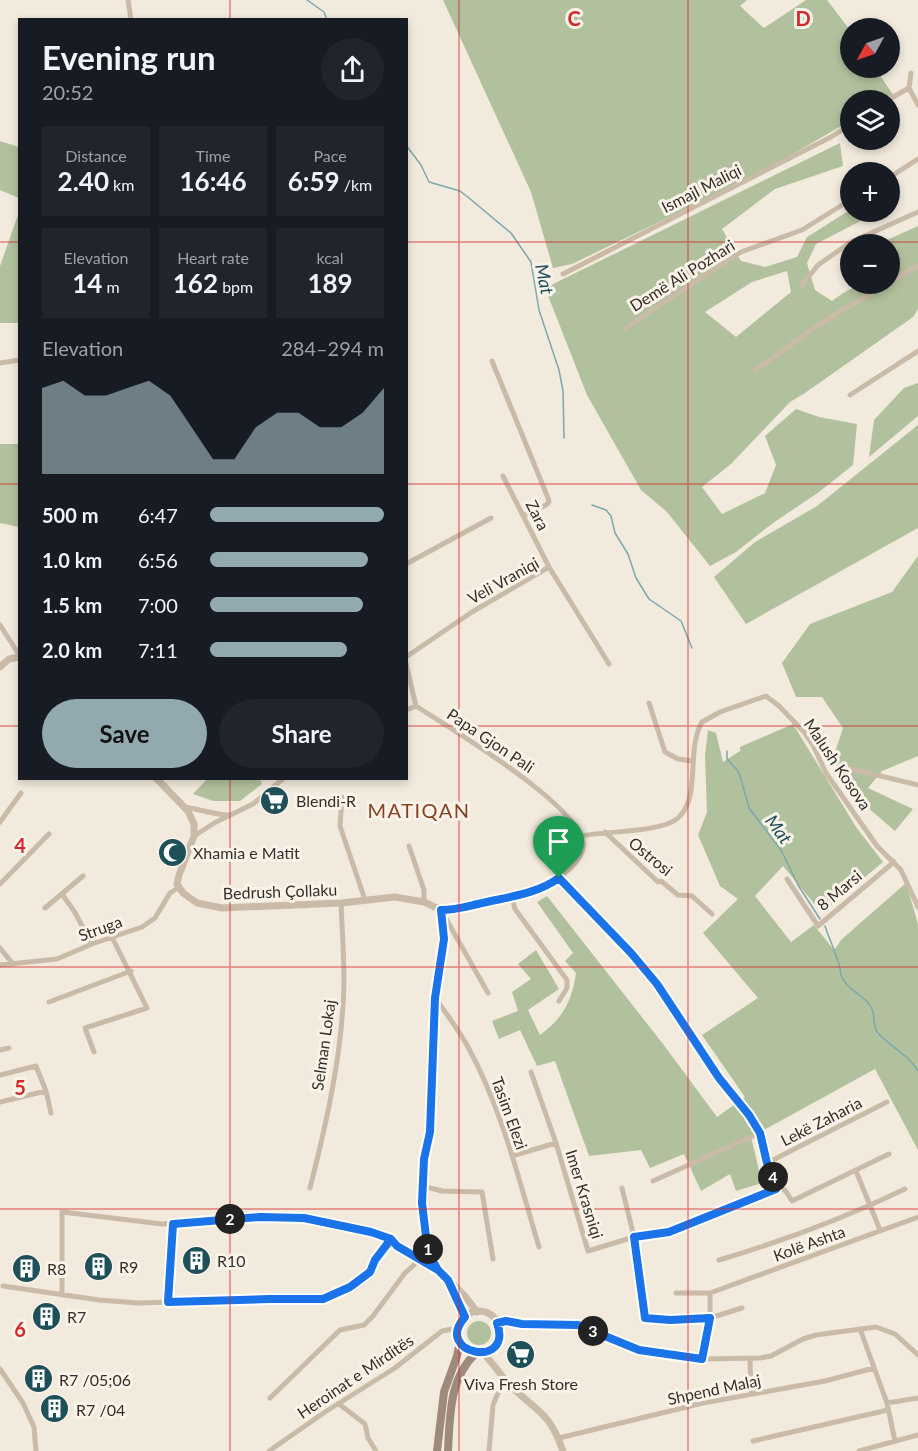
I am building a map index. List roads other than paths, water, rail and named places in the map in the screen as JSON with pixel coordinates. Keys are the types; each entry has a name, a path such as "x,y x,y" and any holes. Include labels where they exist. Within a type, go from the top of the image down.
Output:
{"main road":[{"path":"437,1451 444,1392 460,1341"},
{"path":"448,1451 453,1396 463,1366 480,1353"}],"street":[{"path":"128,0 131,18"},
{"path":"911,73 909,88 918,105"},
{"path":"900,93 909,88"},
{"name":"Ismajl Maliqi","path":"562,274 840,131"},
{"path":"900,171 918,159"},
{"name":"Demë Ali Pozhari","path":"625,328 741,252 802,230 840,206"},
{"path":"802,285 818,265 852,242 918,212"},
{"path":"900,276 918,265"},
{"path":"755,370 826,320 870,294"},
{"path":"850,395 918,351"},
{"path":"0,363 18,360"},
{"path":"492,361 549,502 523,516"},
{"name":"Zara","path":"503,476 549,567"},
{"path":"408,563 490,518"},
{"name":"Veli Vraniqi","path":"408,656 472,612 549,567 609,664"},
{"path":"0,625 18,653 18,657 9,659 0,667"},
{"path":"408,672 416,706 408,709"},
{"name":"Malush Kosova","path":"581,836 653,828 679,818 691,795 693,761 699,727 704,719 769,697 804,732 826,773 878,846 907,880 918,907"},
{"path":"649,703 665,752 678,759 693,761"},
{"name":"Papa Gjon Pali","path":"416,706 515,771 567,817 581,836"},
{"path":"813,745 837,762 852,769 918,785"},
{"path":"158,780 184,807 195,824 194,836 179,874 178,888"},
{"path":"194,836 228,815 253,804 282,780"},
{"path":"0,822 21,793"},
{"path":"342,797 340,812 342,833 364,900"},
{"path":"184,807 228,815"},
{"name":"Ostrosi","path":"605,832 657,882 661,881 678,895 692,896 712,914"},
{"path":"0,884 49,834"},
{"path":"441,910 461,910 545,886 559,878 582,853 581,836"},
{"path":"409,846 423,890 424,902"},
{"name":"8 Marsi","path":"788,879 818,926 894,862"},
{"path":"45,908 83,876"},
{"path":"559,878 631,953 657,984 716,1073 760,1133 776,1189 785,1190 792,1201 890,1154"},
{"name":"Bedrush Çollaku","path":"178,888 197,903 218,908 341,903 395,897 424,902 441,910"},
{"name":"Struga","path":"0,965 57,959 142,927 159,914 170,893 178,888"},
{"path":"62,894 93,944"},
{"path":"512,897 515,909 567,980 567,988 559,1001"},
{"name":"Selman Lokaj","path":"310,1188 324,1130 342,1018 344,981 341,903"},
{"path":"441,910 488,993"},
{"path":"441,910 444,939 435,998 430,1132 424,1159 422,1216 428,1253 438,1270 464,1295 477,1312"},
{"path":"94,1052 85,1028 147,1008 135,986 131,971 112,937"},
{"path":"0,948 13,964"},
{"path":"49,1002 131,971"},
{"name":"Tasim Elezi","path":"435,998 469,1048 489,1093 512,1156 539,1247"},
{"path":"0,1050 9,1048"},
{"path":"0,1075 36,1066 46,1090 51,1113"},
{"path":"531,1072 556,1143"},
{"path":"0,1102 46,1090"},
{"name":"Lekë Zaharia","path":"767,1163 887,1102"},
{"path":"653,1181 760,1133"},
{"name":"Imer Krasniqi","path":"512,1156 556,1143 588,1251 634,1237 669,1232 776,1189"},
{"path":"856,1171 880,1230"},
{"path":"422,1186 442,1191 482,1192 493,1259"},
{"path":"622,1188 634,1237 645,1318 670,1320 710,1318 742,1308"},
{"path":"719,1260 788,1239 905,1190"},
{"path":"62,1295 62,1212 173,1224 260,1217 304,1218 343,1225 391,1239 415,1258 438,1270"},
{"name":"Kolë Ashta","path":"676,1293 710,1293 918,1217"},
{"path":"168,1302 173,1224"},
{"path":"3,1286 138,1303 323,1299 350,1287 370,1272 375,1260 391,1239"},
{"path":"270,1398 340,1330 364,1325 373,1316 385,1297 415,1264 415,1258"},
{"path":"448,1280 465,1317"},
{"path":"702,1359 710,1318 710,1293"},
{"path":"480,1353 492,1348 498,1341 500,1332 497,1323 488,1314 477,1312 465,1317 461,1322 458,1332 460,1341 466,1348 480,1353 507,1382 544,1413 560,1438 563,1451"},
{"path":"497,1323 506,1321 522,1324 578,1325 639,1350 702,1359 750,1360 771,1356 803,1339 816,1335 876,1327 890,1331 918,1355"},
{"name":"Heroinat e Mirditës","path":"269,1451 395,1368 442,1331 452,1329 458,1332"},
{"path":"860,1329 888,1406 895,1441"},
{"path":"750,1360 751,1394"},
{"name":"Shpend Malaj","path":"560,1438 703,1403 825,1381 874,1368"},
{"path":"0,1369 23,1403 34,1427 36,1451"},
{"path":"489,1451 494,1405 498,1393 507,1382"},
{"path":"753,1441 918,1398"},
{"path":"339,1404 365,1424 368,1438 376,1451"},
{"path":"861,1451 918,1435"}],"waterway":[{"name":"Mat","path":"307,0 324,12 326,18"},
{"name":"Mat","path":"408,148 421,165 429,182 460,191 469,198 511,233 531,262 539,310 559,370 563,391 564,438"},
{"name":"Mat","path":"592,505 606,510 611,516 615,533 628,554 636,578 649,599 681,621 692,648"},
{"name":"Mat","path":"727,751 727,759 738,771 749,808 781,850 798,885 820,919"},
{"name":"Mat","path":"825,926 843,980 868,1003 878,1033 918,1071"}],"place":[{"name":"Blendi-R","path":"275,800"},
{"name":"Xhamia e Matit","path":"172,852"},
{"name":"R10","path":"196,1260"},
{"name":"R9","path":"98,1266"},
{"name":"R8","path":"26,1268"},
{"name":"R7","path":"46,1316"},
{"name":"Viva Fresh Store","path":"521,1355"},
{"name":"R7 /05;06","path":"38,1379"},
{"name":"R7 /04","path":"55,1409"}],"district":[{"name":"MATIQAN","path":"419,810"}]}
